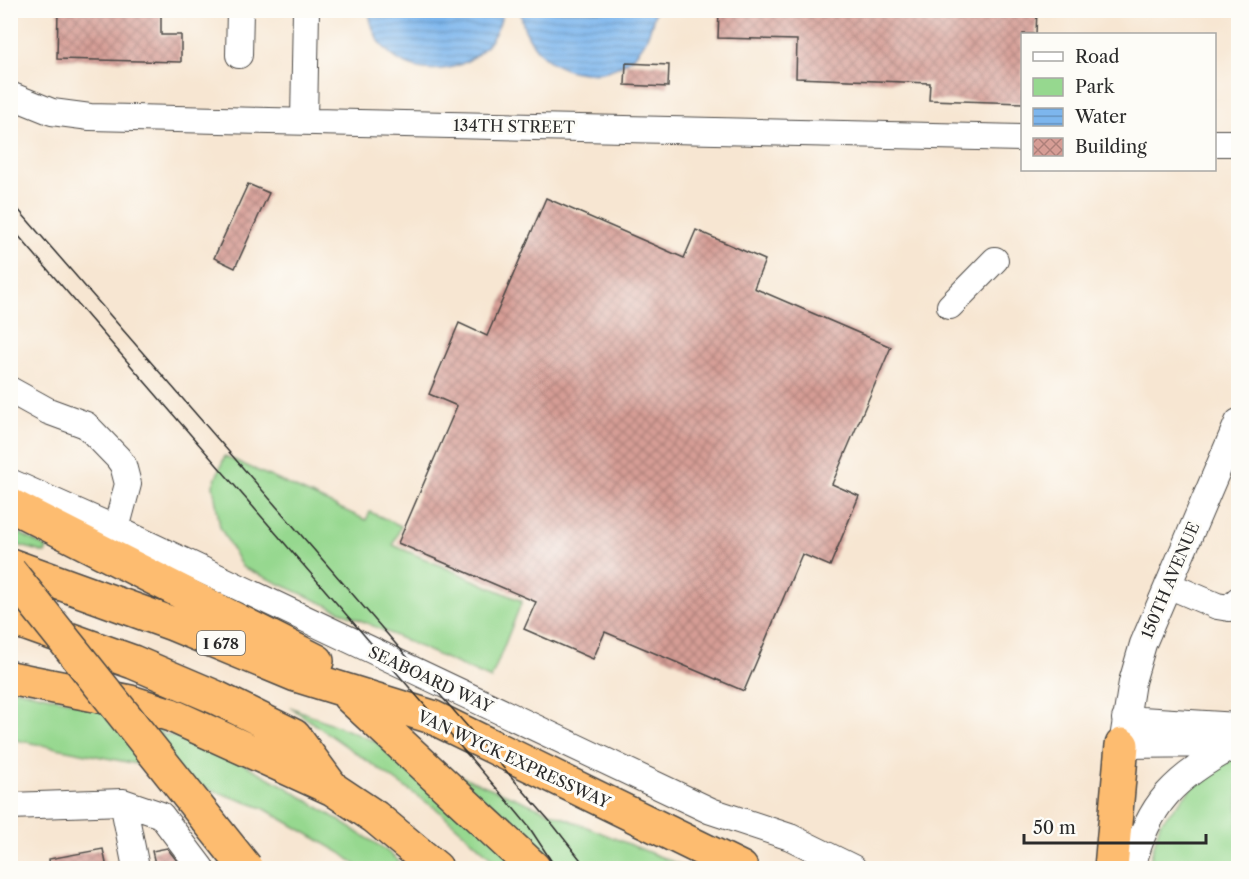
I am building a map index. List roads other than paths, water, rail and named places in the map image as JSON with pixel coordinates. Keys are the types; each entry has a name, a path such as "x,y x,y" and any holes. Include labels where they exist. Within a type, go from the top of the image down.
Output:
{"highway":[{"path":"10,505 266,636 432,717"},
{"name":"VAN WYCK EXPRESSWAY","path":"10,565 173,624 345,692 432,717 741,868"},
{"path":"10,572 246,868"},
{"path":"10,618 133,662 215,697 294,736 333,789"},
{"path":"10,678 130,702 171,715 333,789 382,823 435,868"},
{"path":"345,692 534,868"},
{"path":"1111,868 1124,732"},
{"path":"1124,732 1130,868"}],"street":[{"path":"239,55 240,10"},
{"path":"304,121 306,10"},
{"name":"134TH STREET","path":"10,95 38,108 79,116 1021,138"},
{"path":"1216,143 1239,143"},
{"path":"950,306 995,260"},
{"path":"10,390 48,411 86,425 118,458 123,465 128,484 116,529"},
{"name":"150TH AVENUE","path":"1124,732 1137,661 1168,585 1236,437"},
{"name":"SEABOARD WAY","path":"10,482 116,529 711,812 790,837 853,868"},
{"path":"1168,585 1217,606 1229,608 1239,600"},
{"path":"1124,732 1239,726"},
{"path":"1124,732 1219,744 1239,742"},
{"path":"1130,868 1144,829 1165,793 1188,772 1239,742"},
{"path":"123,802 136,868"},
{"path":"10,806 123,802 161,815 201,868"}],"water":[{"path":"503,10 493,37 476,55 455,66 433,70 410,65 391,54 376,36 369,11"},
{"path":"521,10 655,11 646,40 629,60 616,68 588,73 573,71 547,59 528,35 522,21"}],"tram line":[{"path":"10,200 554,826 587,868"},
{"path":"10,226 505,798 529,827 556,868"}]}
